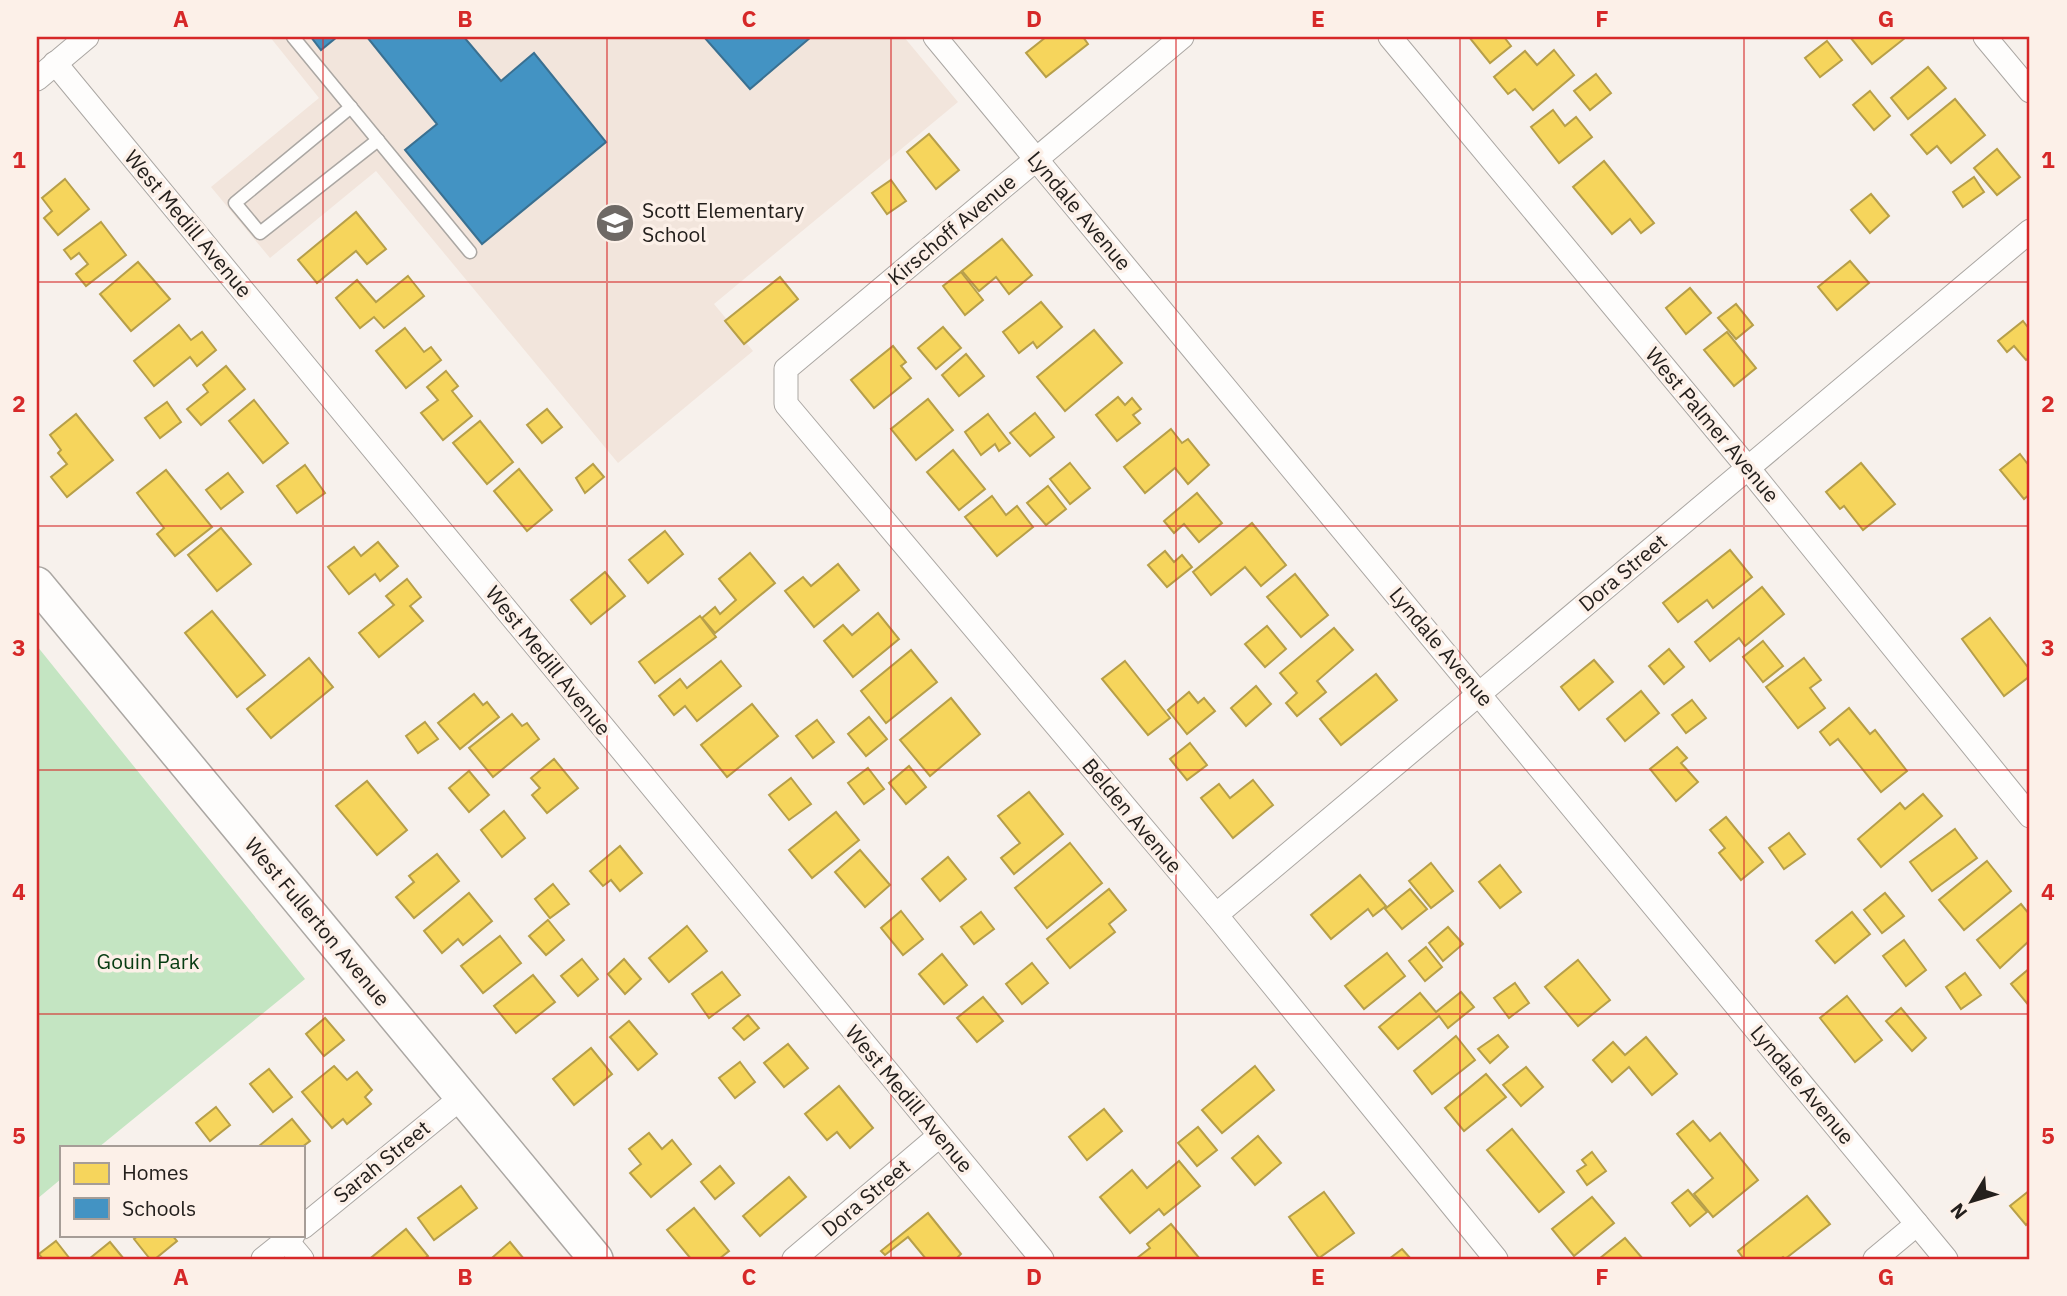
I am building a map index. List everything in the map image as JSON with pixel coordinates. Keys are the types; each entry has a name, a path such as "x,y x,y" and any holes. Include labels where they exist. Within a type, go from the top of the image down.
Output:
{"street":[{"path":"37,79 87,37"},
{"name":"Lyndale Avenue","path":"935,37 1946,1259"},
{"name":"Kirschoff Avenue","path":"786,369 1182,37"},
{"name":"West Palmer Avenue","path":"1390,37 1748,468 2030,816"},
{"path":"1985,37 2030,91"},
{"name":"West Medill Avenue","path":"55,63 1042,1259"},
{"name":"Dora Street","path":"1216,915 2030,231"},
{"name":"Belden Avenue","path":"786,369 786,404 1216,915 1496,1259"},
{"name":"West Fullerton Avenue","path":"37,584 596,1259"},
{"name":"Sarah Street","path":"304,1226 462,1097"},
{"name":"Dora Street","path":"794,1259 939,1136"},
{"path":"1875,1259 1917,1224"},
{"name":"Sarah Street","path":"263,1259 292,1236"},
{"path":"295,1236 302,1259"}],"lane":[{"path":"293,37 470,253"},
{"path":"351,107 235,203 260,233 378,140"}],"shaded area":[{"name":"Scott Elementary School","path":"270,37 904,37 958,102 714,304 753,351 618,463 376,171 270,258 211,187 319,98"}],"green space":[{"name":"Gouin Park","path":"37,646 305,979 100,1146 60,1146 60,1180 37,1199"}],"building: Homes":[{"path":"1046,37 1083,37 1088,44 1046,77 1026,53"},
{"path":"1469,37 1504,37 1511,46 1490,63"},
{"path":"1850,37 1904,37 1905,38 1872,64"},
{"path":"1827,41 1842,60 1820,77 1805,58"},
{"path":"1554,50 1574,75 1533,110 1515,89 1508,94 1494,77 1525,51 1537,65"},
{"path":"1928,67 1946,88 1908,119 1891,98"},
{"path":"1596,74 1611,93 1590,110 1574,91"},
{"path":"1870,91 1890,116 1874,130 1853,105"},
{"path":"1955,99 1985,135 1951,163 1937,146 1927,154 1911,135"},
{"path":"1553,110 1565,126 1576,117 1592,137 1559,163 1531,127"},
{"path":"929,134 959,170 936,189 907,152"},
{"path":"1997,149 2020,177 1997,195 1974,168"},
{"path":"1604,161 1654,223 1641,233 1630,219 1612,234 1573,187"},
{"path":"1974,177 1984,192 1963,207 1953,192"},
{"path":"65,179 89,209 58,235 44,218 52,211 42,198"},
{"path":"891,180 906,201 887,214 872,193"},
{"path":"1871,194 1889,216 1870,233 1851,210"},
{"path":"356,212 386,249 367,264 356,251 317,283 298,260"},
{"path":"101,222 126,255 86,286 76,274 88,264 79,253 71,259 64,250"},
{"path":"1002,239 1032,275 1009,294 996,277 979,291 962,271"},
{"path":"1850,261 1869,283 1837,310 1818,287"},
{"path":"138,262 170,299 131,331 100,294"},
{"path":"961,272 983,300 965,315 943,286"},
{"path":"408,276 424,296 384,328 374,317 360,328 336,298 357,280 376,302"},
{"path":"780,277 798,299 744,344 725,321"},
{"path":"1690,288 1711,313 1686,334 1666,308"},
{"path":"1041,302 1062,327 1037,348 1033,342 1019,353 1003,332"},
{"path":"1736,304 1753,325 1736,339 1718,318"},
{"path":"2023,321 2030,330 2030,357 2026,360 2014,346 2007,352 1998,341"},
{"path":"179,325 191,340 202,332 216,350 197,366 190,357 154,386 134,361"},
{"path":"943,327 961,348 936,369 918,348"},
{"path":"405,328 424,352 431,347 441,360 406,388 376,351"},
{"path":"1094,330 1122,363 1065,411 1037,377"},
{"path":"1727,332 1756,368 1734,386 1704,350"},
{"path":"893,346 906,362 901,366 911,378 874,408 851,380"},
{"path":"966,354 984,376 959,396 942,375"},
{"path":"226,366 245,389 201,425 187,409 208,392 203,385"},
{"path":"446,371 458,386 452,391 472,416 443,440 421,413 438,400 427,387"},
{"path":"1118,397 1125,405 1132,398 1141,409 1133,415 1140,423 1117,441 1096,415"},
{"path":"928,399 953,430 916,460 891,429"},
{"path":"254,400 288,443 263,463 229,421"},
{"path":"167,402 181,422 160,438 145,418"},
{"path":"547,409 562,427 542,443 527,425"},
{"path":"1035,413 1054,437 1030,456 1010,433"},
{"path":"76,414 113,460 67,497 51,477 67,464 58,453 61,450 50,435"},
{"path":"988,414 1010,443 999,451 995,444 981,455 965,432"},
{"path":"480,421 513,462 487,484 453,443"},
{"path":"1171,429 1182,443 1188,439 1209,465 1188,484 1175,468 1145,493 1124,467"},
{"path":"953,450 985,489 959,510 927,472"},
{"path":"2020,454 2030,467 2030,494 2024,499 2000,470"},
{"path":"1070,463 1090,488 1070,504 1050,479"},
{"path":"1861,463 1895,504 1863,530 1844,506 1840,509 1826,492"},
{"path":"593,464 604,477 585,493 576,478"},
{"path":"305,465 325,493 297,513 277,486"},
{"path":"519,469 552,510 527,531 494,491"},
{"path":"166,470 212,527 175,556 157,534 164,528 137,493"},
{"path":"228,473 243,492 221,509 206,490"},
{"path":"1048,486 1066,509 1046,525 1027,503"},
{"path":"1197,493 1222,523 1199,542 1184,524 1174,533 1164,521"},
{"path":"992,496 1006,515 1017,506 1033,527 997,556 965,517"},
{"path":"1252,523 1286,565 1261,586 1245,567 1211,595 1193,572"},
{"path":"221,528 251,564 217,591 188,555"},
{"path":"665,531 683,554 648,583 629,560"},
{"path":"378,542 398,566 380,581 375,574 349,594 328,567 354,547 361,556"},
{"path":"1730,550 1752,577 1713,608 1707,600 1678,622 1663,603"},
{"path":"1165,551 1174,562 1182,555 1192,567 1167,587 1148,565"},
{"path":"750,553 775,583 715,633 702,618 715,607 720,614 736,600 719,579"},
{"path":"838,564 859,590 814,627 785,591 803,577 811,586"},
{"path":"605,572 625,596 591,624 571,600"},
{"path":"1295,574 1328,615 1301,637 1267,597"},
{"path":"407,579 421,597 410,606 423,621 379,657 359,633 394,605 386,596"},
{"path":"1762,587 1784,614 1745,646 1739,638 1710,661 1695,642"},
{"path":"212,611 265,675 237,697 185,633"},
{"path":"878,613 899,639 853,677 824,641 843,625 852,635"},
{"path":"700,616 716,637 655,683 639,662"},
{"path":"1990,618 2030,670 2030,676 2004,696 1962,639"},
{"path":"1267,626 1286,649 1265,667 1245,644"},
{"path":"1334,628 1353,650 1317,681 1326,692 1297,716 1286,703 1297,693 1280,673"},
{"path":"1763,641 1783,666 1763,682 1743,657"},
{"path":"1669,649 1684,667 1664,684 1649,666"},
{"path":"911,650 937,682 886,723 861,691"},
{"path":"309,658 333,687 271,738 247,709"},
{"path":"1804,658 1821,680 1810,688 1825,708 1798,728 1766,687"},
{"path":"1594,660 1613,682 1579,710 1561,687"},
{"path":"721,661 741,686 697,721 685,706 674,715 659,696 680,679 687,688"},
{"path":"1125,661 1170,718 1148,735 1102,679"},
{"path":"1376,674 1397,700 1341,745 1320,719"},
{"path":"1256,686 1271,704 1246,726 1231,708"},
{"path":"1641,691 1659,713 1625,741 1607,719"},
{"path":"1189,692 1198,703 1204,698 1215,711 1187,734 1168,710"},
{"path":"474,694 483,705 487,702 499,717 460,749 438,723"},
{"path":"951,698 980,734 930,776 900,740"},
{"path":"1692,700 1706,718 1686,733 1672,715"},
{"path":"752,704 778,736 727,777 701,745"},
{"path":"1849,708 1870,734 1875,730 1907,771 1881,792 1838,739 1830,745 1820,732"},
{"path":"512,714 522,726 527,723 539,739 493,777 469,748"},
{"path":"869,717 887,739 866,756 848,734"},
{"path":"817,720 834,742 813,758 796,736"},
{"path":"425,722 438,739 418,753 406,736"},
{"path":"1190,743 1207,765 1187,780 1170,759"},
{"path":"1677,747 1687,758 1681,763 1698,782 1676,801 1650,769"},
{"path":"554,759 578,788 547,813 532,795 540,788 531,778"},
{"path":"909,766 926,787 906,804 889,783"},
{"path":"868,768 884,789 864,804 848,783"},
{"path":"469,771 489,795 469,812 449,788"},
{"path":"791,778 811,804 789,820 769,795"},
{"path":"1253,780 1273,805 1233,838 1201,798 1219,784 1230,798"},
{"path":"367,781 407,830 377,855 336,806"},
{"path":"1029,792 1063,834 1014,874 1001,858 1020,843 998,816"},
{"path":"1923,794 1942,816 1881,867 1858,839 1900,803 1905,809"},
{"path":"504,811 525,838 502,857 481,830"},
{"path":"836,812 859,840 812,878 789,850"},
{"path":"1726,817 1763,862 1741,880 1719,853 1725,848 1710,830"},
{"path":"1955,829 1977,858 1932,891 1910,862"},
{"path":"1789,833 1805,854 1784,869 1769,848"},
{"path":"1070,843 1102,883 1047,928 1015,888"},
{"path":"620,846 642,873 620,891 611,880 603,886 590,871"},
{"path":"860,850 890,885 865,907 835,872"},
{"path":"437,854 459,881 414,918 396,897 414,882 409,876"},
{"path":"948,857 966,879 940,901 922,879"},
{"path":"1987,861 2011,891 1964,930 1939,900"},
{"path":"1431,863 1453,891 1431,908 1409,881"},
{"path":"1500,865 1521,892 1500,908 1479,882"},
{"path":"1360,875 1386,906 1373,916 1368,909 1331,939 1311,915"},
{"path":"553,884 569,904 550,918 535,899"},
{"path":"1109,889 1126,910 1109,924 1115,932 1070,968 1047,939"},
{"path":"1410,889 1427,909 1402,929 1385,909"},
{"path":"469,893 492,921 463,945 458,939 442,953 424,931"},
{"path":"1885,893 1904,916 1882,933 1864,910"},
{"path":"2021,904 2030,915 2030,940 2000,968 1977,940"},
{"path":"901,911 923,939 903,955 881,928"},
{"path":"981,912 994,929 974,944 961,927"},
{"path":"1852,912 1870,934 1835,963 1816,941"},
{"path":"548,920 564,940 546,955 529,936"},
{"path":"687,926 707,951 669,982 649,958"},
{"path":"1448,927 1463,944 1443,961 1429,943"},
{"path":"500,936 521,963 483,993 461,966"},
{"path":"1904,940 1926,970 1906,986 1883,956"},
{"path":"1426,947 1442,967 1425,981 1409,961"},
{"path":"1387,953 1405,976 1364,1009 1345,986"},
{"path":"942,954 967,985 944,1004 919,974"},
{"path":"582,959 598,979 578,996 561,976"},
{"path":"624,959 641,979 625,994 608,974"},
{"path":"1578,960 1610,1000 1578,1026 1545,987"},
{"path":"1032,963 1048,983 1022,1004 1006,984"},
{"path":"2030,968 2030,1007 2011,984"},
{"path":"722,972 740,995 709,1018 692,994"},
{"path":"1965,973 1981,995 1961,1009 1946,987"},
{"path":"533,975 555,1002 516,1033 494,1006"},
{"path":"1515,983 1529,1003 1509,1018 1494,998"},
{"path":"1461,992 1474,1007 1448,1028 1439,1016 1398,1049 1379,1027 1420,993 1436,1012"},
{"path":"1847,996 1882,1040 1855,1062 1820,1018"},
{"path":"983,997 1003,1021 977,1042 957,1018"},
{"path":"1901,1008 1926,1038 1912,1051 1886,1021"},
{"path":"748,1015 759,1028 744,1040 733,1028"},
{"path":"325,1018 344,1040 324,1056 306,1034"},
{"path":"629,1021 657,1054 638,1070 610,1037"},
{"path":"1498,1035 1508,1047 1490,1063 1478,1049"},
{"path":"1456,1036 1475,1060 1432,1094 1414,1071"},
{"path":"1646,1037 1677,1074 1652,1095 1629,1067 1612,1082 1593,1060 1613,1042 1625,1055"},
{"path":"788,1044 808,1068 784,1087 764,1063"},
{"path":"591,1048 612,1074 574,1105 553,1079"},
{"path":"740,1062 755,1082 735,1098 719,1078"},
{"path":"334,1066 347,1080 357,1072 372,1090 365,1097 371,1104 347,1124 343,1119 332,1128 302,1092"},
{"path":"1255,1066 1274,1090 1222,1133 1202,1110"},
{"path":"1526,1067 1543,1087 1521,1106 1503,1085"},
{"path":"269,1069 292,1097 273,1112 250,1084"},
{"path":"1486,1074 1506,1097 1464,1131 1445,1108"},
{"path":"839,1086 873,1128 850,1148 837,1132 827,1140 805,1114"},
{"path":"216,1107 230,1125 210,1141 196,1123"},
{"path":"1104,1109 1122,1131 1087,1160 1069,1137"},
{"path":"292,1119 310,1141 303,1146 259,1146"},
{"path":"1693,1121 1710,1141 1720,1133 1758,1180 1713,1217 1694,1194 1713,1178 1677,1134"},
{"path":"1198,1127 1217,1150 1197,1166 1178,1143"},
{"path":"1512,1129 1564,1192 1539,1212 1487,1150"},
{"path":"649,1133 662,1149 672,1140 691,1164 651,1197 630,1173 641,1164 629,1149"},
{"path":"1258,1136 1281,1163 1255,1185 1232,1158"},
{"path":"1592,1152 1606,1171 1587,1185 1577,1171 1586,1165 1582,1160"},
{"path":"1179,1161 1200,1186 1164,1215 1159,1209 1130,1233 1100,1197 1132,1170 1147,1188"},
{"path":"720,1166 734,1183 715,1199 701,1182"},
{"path":"789,1177 806,1197 760,1236 743,1216"},
{"path":"461,1186 477,1208 434,1240 418,1218"},
{"path":"1688,1190 1707,1212 1690,1226 1672,1203"},
{"path":"2030,1190 2030,1221 2026,1225 2010,1206"},
{"path":"1324,1192 1354,1233 1319,1258 1289,1217"},
{"path":"1807,1196 1830,1224 1785,1259 1744,1259 1738,1251"},
{"path":"1592,1197 1614,1223 1574,1256 1552,1229"},
{"path":"694,1208 729,1251 719,1259 691,1259 667,1230"},
{"path":"928,1213 961,1254 956,1259 926,1259 908,1237 885,1255 881,1251"},
{"path":"1171,1224 1200,1259 1137,1258 1150,1248 1147,1244"},
{"path":"406,1229 428,1256 424,1259 372,1257"},
{"path":"138,1236 173,1236 177,1241 155,1259 150,1259 134,1239"},
{"path":"1625,1238 1643,1259 1599,1259"},
{"path":"56,1241 70,1259 43,1259 39,1254"},
{"path":"110,1242 124,1259 89,1259"},
{"path":"510,1242 524,1259 493,1257"},
{"path":"1402,1249 1411,1259 1389,1259"}],"building: Schools":[{"path":"311,37 337,37 321,50"},
{"path":"367,37 464,37 501,81 534,53 606,142 482,244 405,150 437,124"},
{"path":"704,37 811,37 750,89"}],"place":[{"name":"Scott Elementary School","path":"615,223"}]}
